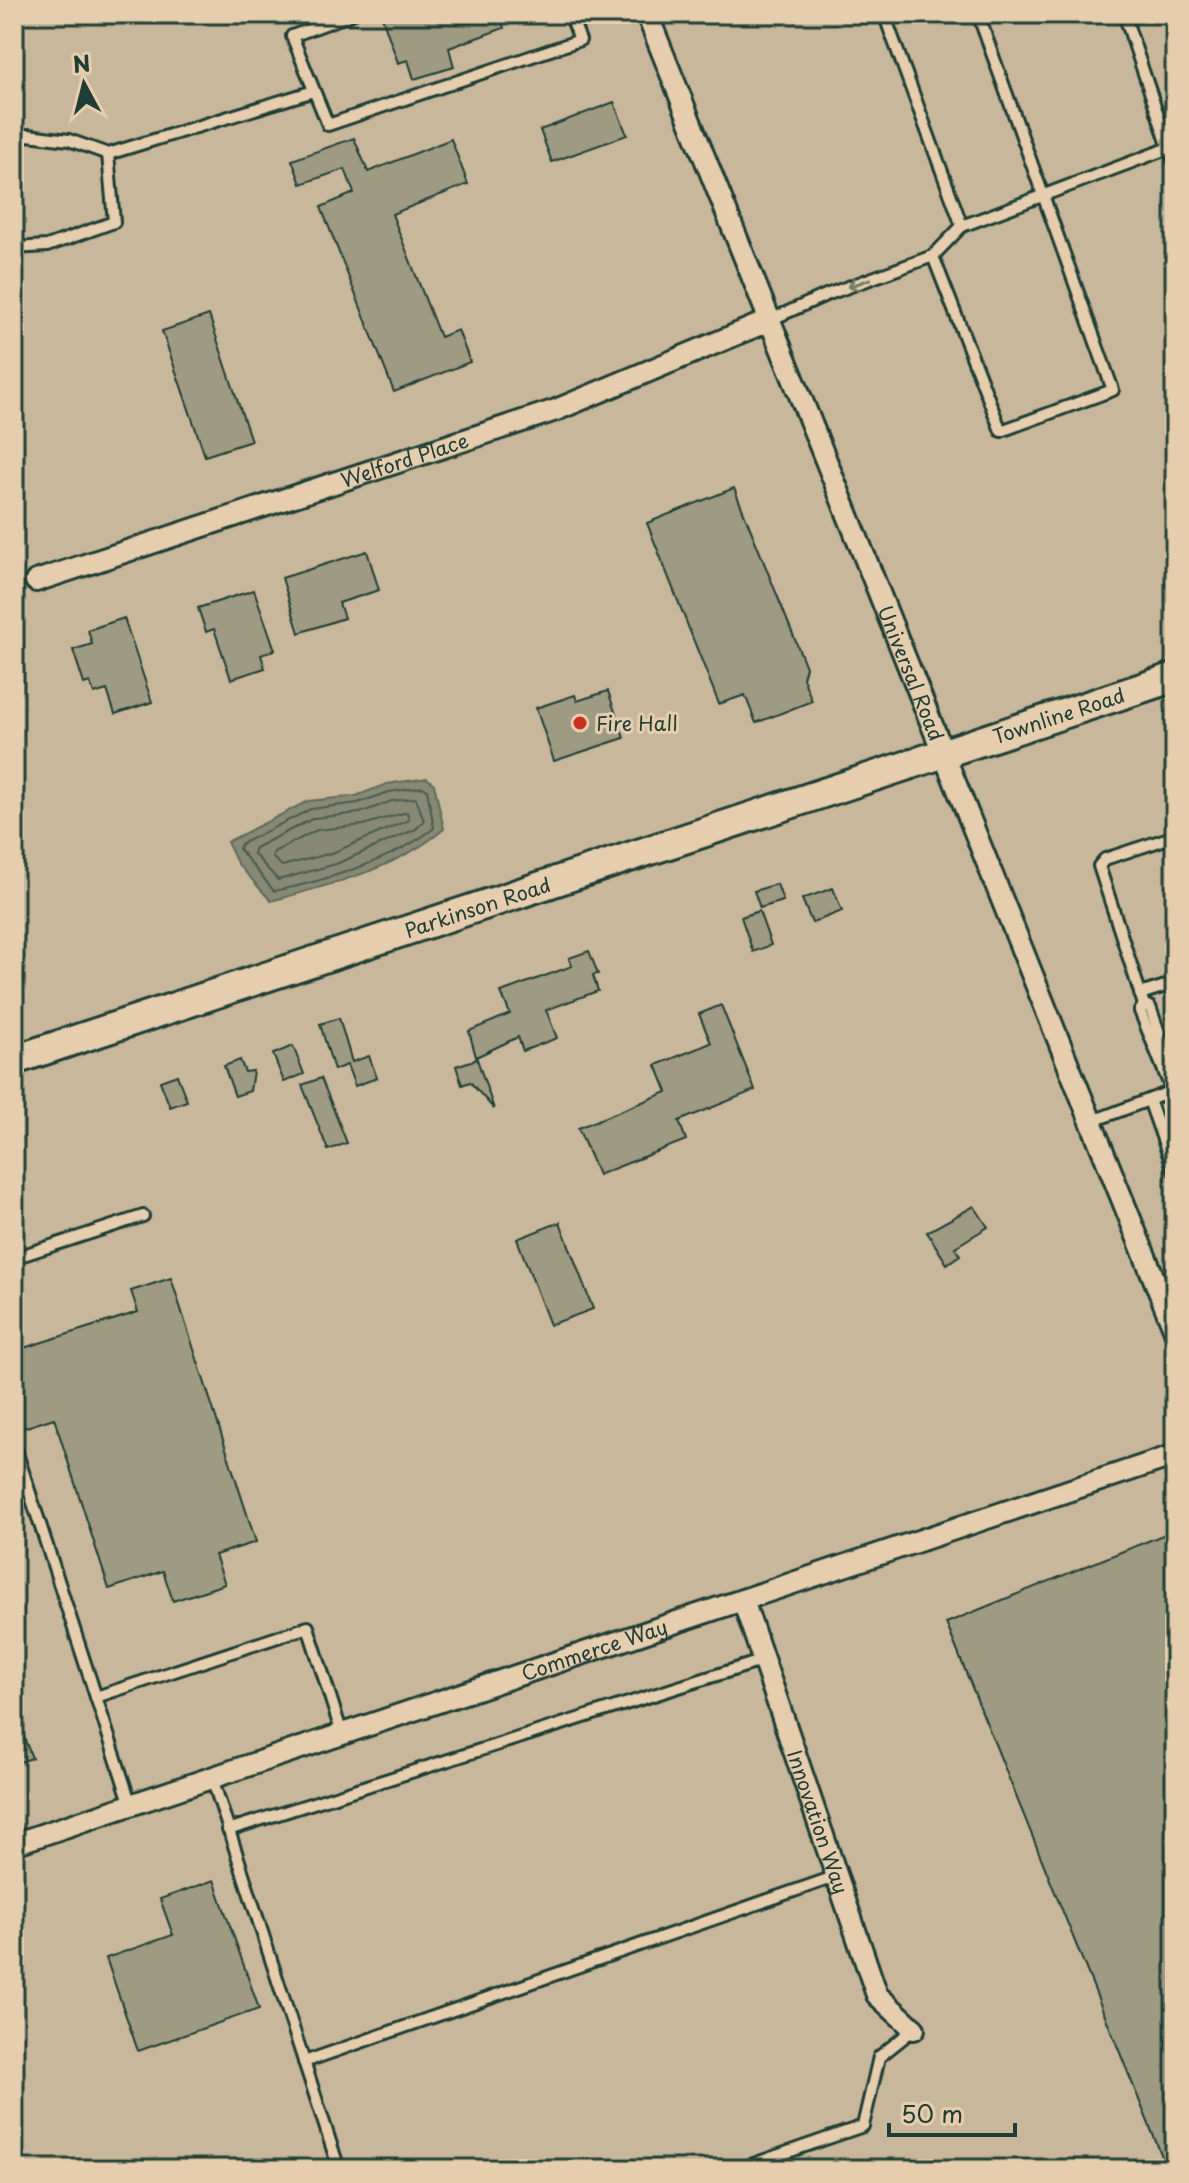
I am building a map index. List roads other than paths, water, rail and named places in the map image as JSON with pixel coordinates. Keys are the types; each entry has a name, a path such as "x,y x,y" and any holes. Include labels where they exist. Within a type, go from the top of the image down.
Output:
{"main road":[{"name":"Townline Road","path":"941,754 1175,677"},
{"name":"Parkinson Road","path":"14,1060 941,754"}],"street":[{"name":"Universal Road","path":"647,14 941,754 1175,1331"},
{"name":"Welford Place","path":"36,581 556,410 768,321"},
{"name":"Commerce Way","path":"14,1844 1175,1455"},
{"name":"Innovation Way","path":"743,1600 877,1995 914,2029"}],"lane":[{"path":"352,14 292,36 328,125 580,40 571,17 590,14"},
{"path":"884,14 962,226"},
{"path":"933,256 1001,431 1113,390 978,14"},
{"path":"1124,14 1175,163"},
{"path":"14,141 28,135 55,138 108,154 314,91"},
{"path":"768,321 826,295 933,256 962,226 1172,147"},
{"path":"14,248 47,246 114,222 108,154"},
{"path":"1090,1122 1174,1090 1162,1060 1166,1052 1152,1011 1142,1000 1099,866 1105,859 1175,836"},
{"path":"1142,1000 1175,983"},
{"path":"1149,1100 1175,1173"},
{"path":"14,1258 143,1216"},
{"path":"14,1444 131,1805"},
{"path":"96,1697 308,1627 342,1734"},
{"path":"228,1830 764,1660"},
{"path":"212,1778 339,2169"},
{"path":"304,2062 837,1876"},
{"path":"739,2169 863,2126 879,2057 914,2029"}],"water":[{"path":"427,778 434,784 444,829 405,855 339,882 271,901 237,863 227,842 308,801 356,796 387,784"}],"place":[{"name":"Fire Hall","path":"580,723"}]}
